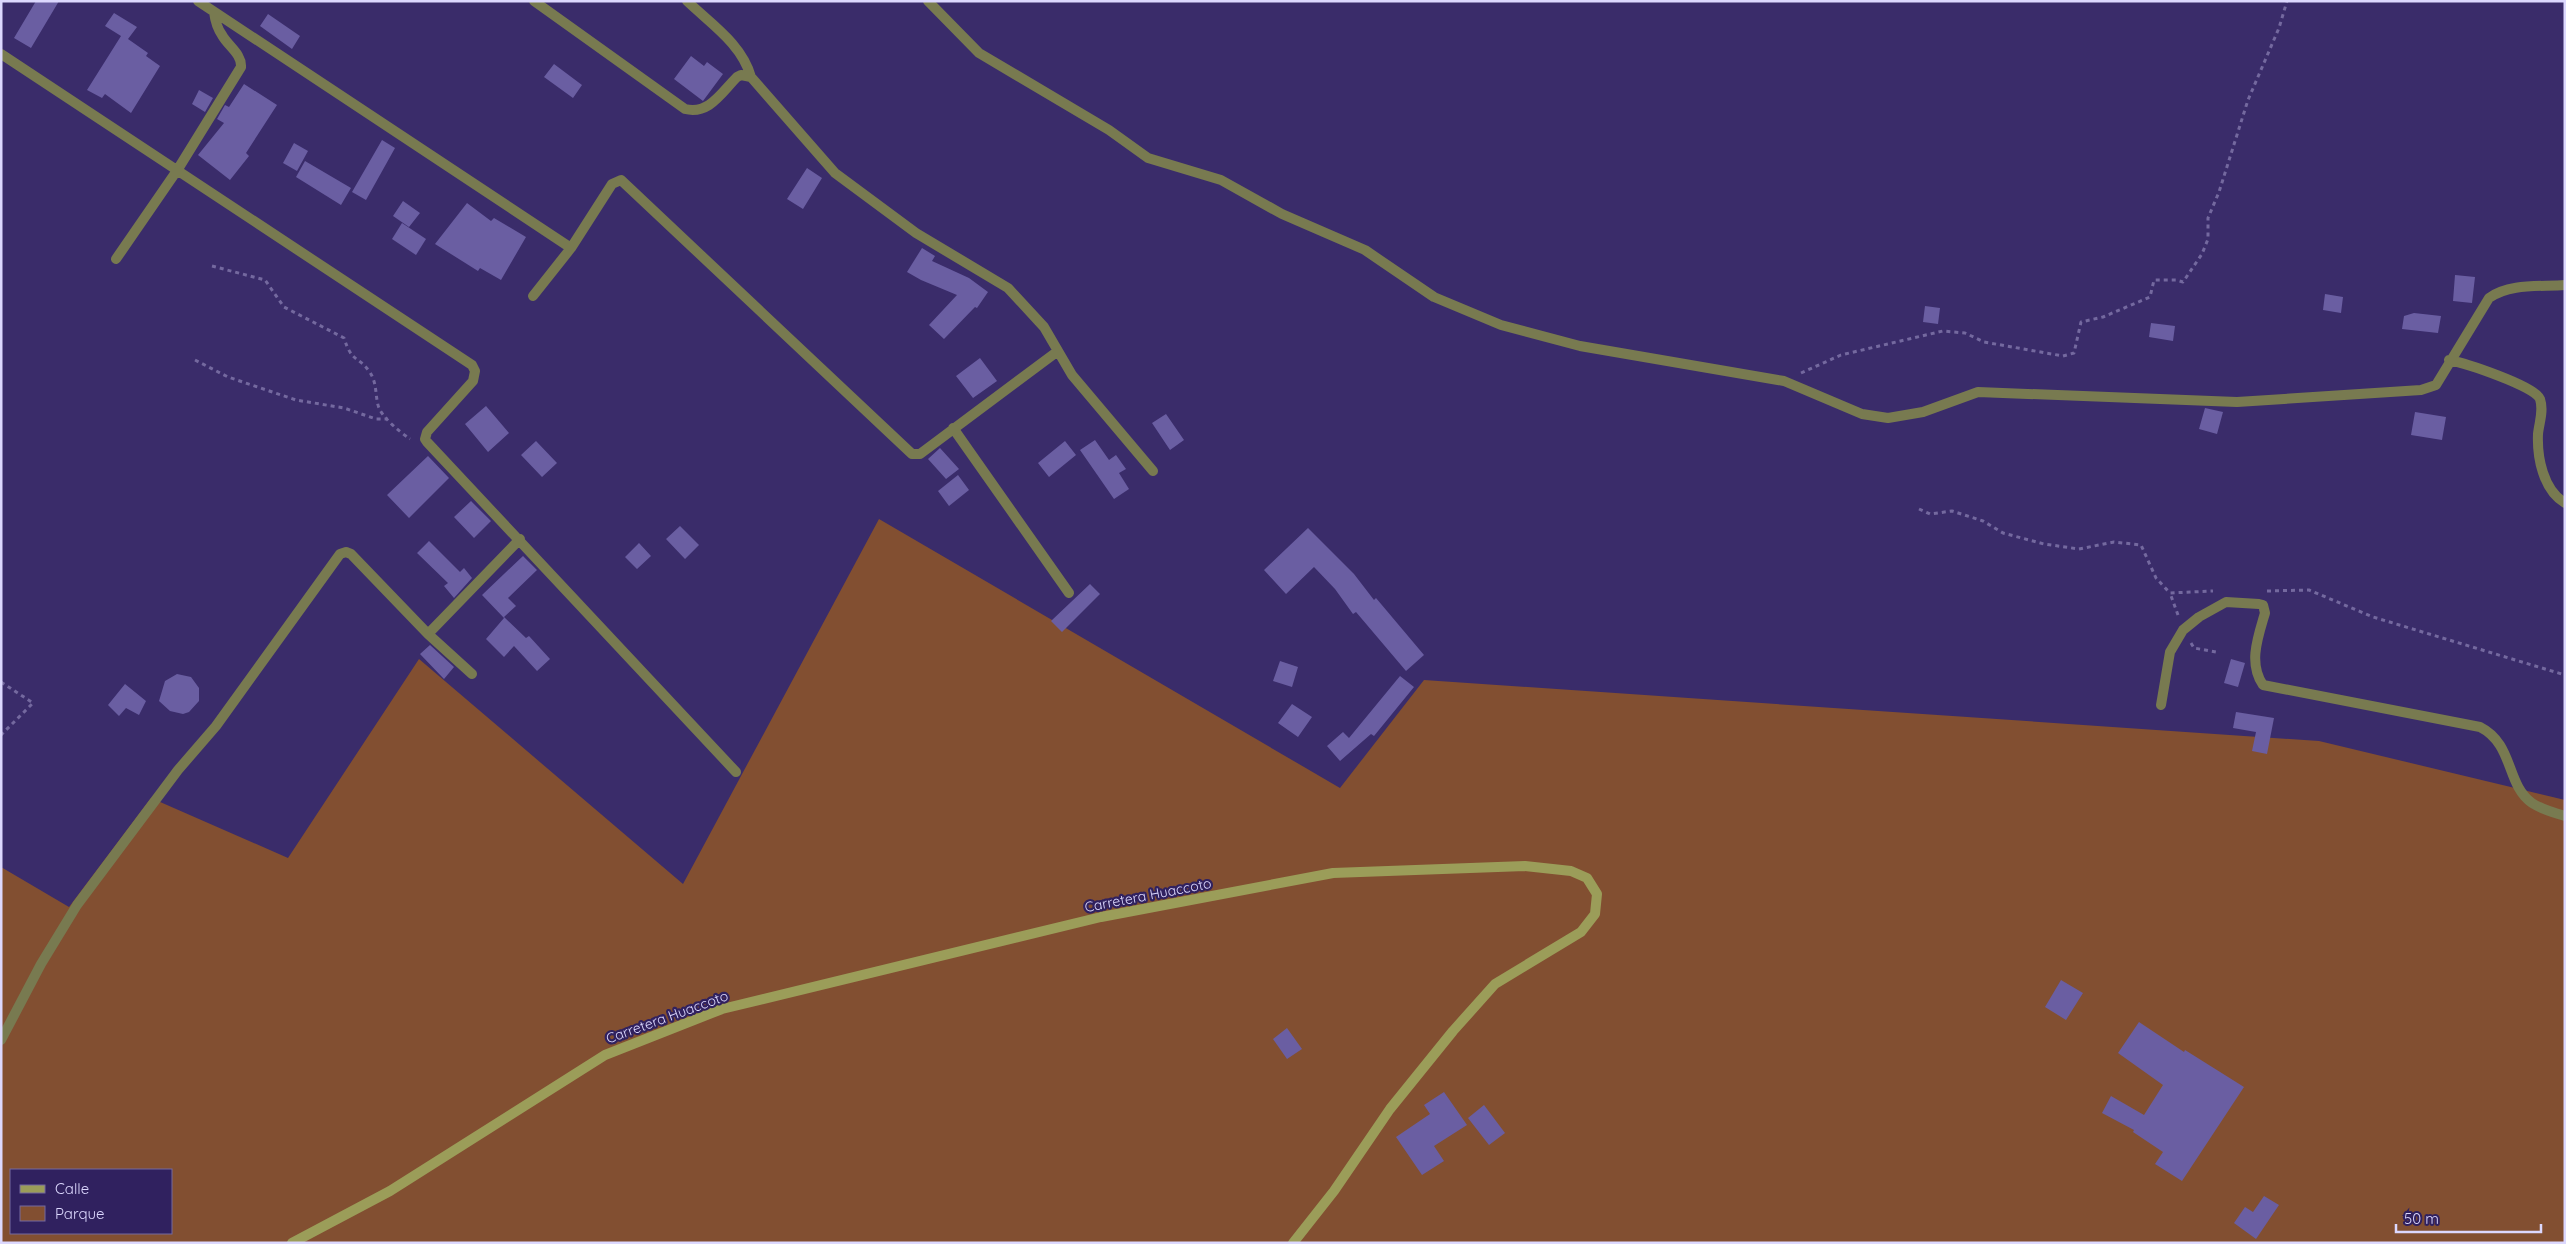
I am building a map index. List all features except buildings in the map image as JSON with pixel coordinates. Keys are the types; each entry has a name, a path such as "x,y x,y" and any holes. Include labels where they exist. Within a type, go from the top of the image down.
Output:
{"street":[{"path":"198,1 571,248"},
{"path":"534,1 685,109 696,112 708,107 741,74 751,77"},
{"path":"687,1 736,47 748,66 751,77 835,173 916,233 1008,288 1044,327 1072,375 1153,471"},
{"path":"928,1 978,53 1108,130 1148,158 1221,180 1282,214 1364,250 1434,296 1501,325 1580,346 1784,381 1862,414 1888,418 1923,412 1978,392 2237,402 2421,390 2436,385 2489,298 2499,291 2565,286"},
{"path":"116,259 178,169 241,67 239,57 223,37 216,24 214,12"},
{"path":"1,54 178,169 472,365 475,371 472,381 427,432 425,439 736,772"},
{"path":"533,296 571,248 612,184 621,180 912,454 920,454 1058,351"},
{"path":"2450,360 2468,364 2528,388 2540,398 2542,412 2538,447 2544,475 2552,493 2565,503"},
{"path":"953,428 1069,593"},
{"path":"428,634 520,539"},
{"path":"1,1040 41,964 77,905 178,770 216,726 340,554 346,552 352,554 428,634 472,674"},
{"path":"2161,705 2170,652 2184,630 2200,617 2226,602 2263,606 2265,613 2254,660 2256,673 2263,685 2480,727 2496,736 2517,782 2531,802 2565,816"},
{"name":"Carretera Huaccoto","path":"292,1243 390,1191 605,1055 722,1009 1101,917 1333,873 1525,866 1571,871 1586,878 1598,894 1595,914 1581,932 1495,984 1453,1031 1390,1109 1334,1191 1294,1243"}],"path":[{"path":"1784,381 1841,355 1943,331 1965,334 1984,342 2063,356 2074,353 2081,322 2103,317 2150,296 2154,280 2176,280 2183,282 2202,254 2208,239 2208,218 2219,192 2248,100 2279,28 2286,1"},
{"path":"212,266 265,280 284,307 344,338 349,354 369,371 376,387 378,407 388,419 419,445 430,445"},
{"path":"195,360 228,377 296,400 344,408 376,419 388,419"},
{"path":"1919,509 1930,514 1952,511 1983,521 2003,533 2044,544 2079,549 2114,542 2141,545 2156,578 2170,593 2184,630 2194,648 2216,652"},
{"path":"2261,591 2309,590 2373,617 2565,675"},
{"path":"2170,593 2222,591"},
{"path":"1,682 33,703 1,735"}],"green space":[{"path":"879,519 1340,788 1424,680 2319,741 2565,800 2565,1243 1,1243 1,867 69,907 151,798 288,858 419,659 683,884"}]}
